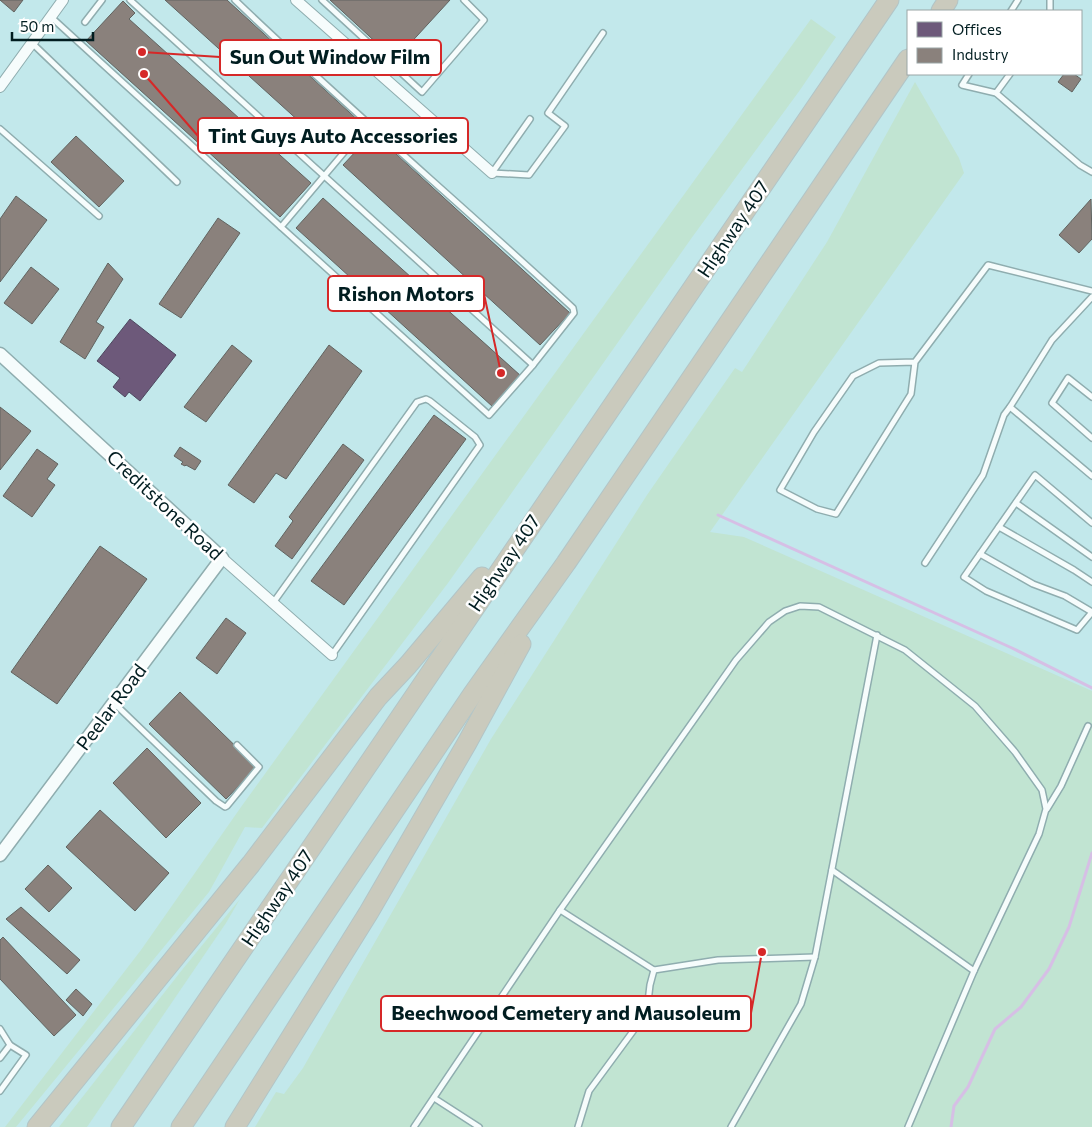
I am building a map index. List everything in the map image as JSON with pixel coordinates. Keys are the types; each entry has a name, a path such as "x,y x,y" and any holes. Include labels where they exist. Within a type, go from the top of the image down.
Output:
{"highway":[{"name":"Highway 407","path":"121,1127 889,0"},
{"path":"181,1127 467,703 566,563 907,60"},
{"path":"37,1127 251,864 378,697 408,665 548,499"},
{"path":"236,1127 374,904 467,743 566,563"},
{"path":"229,1127 268,1074"}],"street":[{"path":"0,87 63,0"},
{"path":"296,0 492,173"},
{"name":"Creditstone Road","path":"0,354 222,558 332,655"},
{"name":"Peelar Road","path":"0,854 222,558"}],"lane":[{"path":"84,22 102,0"},
{"path":"130,0 533,366"},
{"path":"51,17 489,416 533,366 574,313 573,308 368,124 235,0"},
{"path":"322,0 422,92 484,20 464,0"},
{"path":"492,173 529,175 565,126 548,113 603,33"},
{"path":"32,43 177,182"},
{"path":"969,75 962,85 996,93 1080,165 1092,172"},
{"path":"996,93 1009,75"},
{"path":"492,173 530,119"},
{"path":"281,227 368,124"},
{"path":"0,128 99,216"},
{"path":"915,362 879,363 853,376 814,432 780,490 816,509 836,514 912,394 915,362 988,265 1092,291"},
{"path":"925,563 983,475 1004,415 1052,340 1092,297"},
{"path":"1092,397 1068,378 1052,404 1092,438"},
{"path":"273,603 418,402 426,399 430,401 475,437 480,443 478,449 332,655"},
{"path":"1010,406 1092,476"},
{"path":"980,554 1033,584 1065,596 1092,612 1077,630 986,591 964,577 980,554 1016,503 1035,475 1092,523"},
{"path":"1016,503 1092,557"},
{"path":"999,527 1092,582"},
{"path":"414,1127 560,910 736,660 769,622 785,611 800,606 820,607 905,650 975,706 1015,752 1042,790 1046,809"},
{"path":"731,1127 801,1004 814,957 832,870 876,635"},
{"path":"114,703 224,807 259,767 237,745"},
{"path":"908,1127 974,971 1039,834 1046,809 1061,786 1088,726"},
{"path":"832,870 974,971"},
{"path":"560,910 654,970 718,960 814,957"},
{"path":"578,1127 590,1091 642,1019 648,1002 654,970"},
{"path":"0,1029 10,1044 26,1055 0,1091"},
{"path":"0,1058 10,1044"},
{"path":"434,1098 479,1127"}],"green space":[{"path":"811,19 836,37 448,583 262,828 245,827 209,892 16,1127 5,1127 141,950 241,807"},
{"path":"915,82 959,158 964,173 710,532 744,537 1092,691 1092,1127 255,1127 276,1092 284,1094 303,1068 491,739 647,495 735,368 742,372 827,242"},
{"path":"240,899 226,923 87,1127 59,1127 182,970"}],"building: Offices":[{"path":"130,319 176,355 140,401 129,392 125,397 113,387 120,378 97,361"}],"building: Industry":[{"path":"0,0 23,0 14,12"},
{"path":"165,0 227,0 361,123 333,152"},
{"path":"330,0 450,0 395,60"},
{"path":"123,1 135,13 129,19 311,183 280,217 86,41"},
{"path":"1063,75 1075,75 1081,79 1072,92 1058,82"},
{"path":"373,133 570,313 540,345 343,165"},
{"path":"76,136 124,181 99,207 51,162"},
{"path":"16,196 47,220 0,282 0,219"},
{"path":"323,198 521,376 493,407 296,228"},
{"path":"1091,199 1092,239 1079,253 1059,235"},
{"path":"218,218 240,233 181,318 159,304"},
{"path":"108,263 123,279 96,322 104,327 85,359 60,342"},
{"path":"31,267 59,289 32,324 4,303"},
{"path":"232,345 252,361 206,422 184,407"},
{"path":"329,345 362,371 286,479 276,473 254,503 228,485"},
{"path":"0,407 31,431 0,470"},
{"path":"434,415 466,439 344,605 311,581"},
{"path":"343,444 364,460 292,559 275,546 293,521 289,517"},
{"path":"180,447 201,461 195,470 181,464 183,462 174,456"},
{"path":"37,449 58,464 47,479 55,485 32,517 3,496"},
{"path":"100,546 147,579 57,704 11,672"},
{"path":"226,618 246,633 217,674 196,658"},
{"path":"180,692 257,767 226,799 149,724"},
{"path":"147,748 201,803 166,838 113,783"},
{"path":"100,810 169,873 135,911 66,847"},
{"path":"48,865 72,888 49,912 25,889"},
{"path":"21,907 80,960 67,974 6,919"},
{"path":"3,937 76,1015 54,1036 0,979 0,940"},
{"path":"76,989 92,1004 83,1016 66,1000"}],"waterway":[{"path":"718,515 1012,648 1092,688"},
{"path":"951,1127 954,1106 968,1087 995,1029 1021,1007 1049,969 1069,927 1092,853"}],"place":[{"name":"Sun Out Window Film","path":"142,52"},
{"name":"Tint Guys Auto Accessories","path":"144,74"},
{"name":"Rishon Motors","path":"501,373"},
{"name":"Beechwood Cemetery and Mausoleum","path":"762,952"}]}
